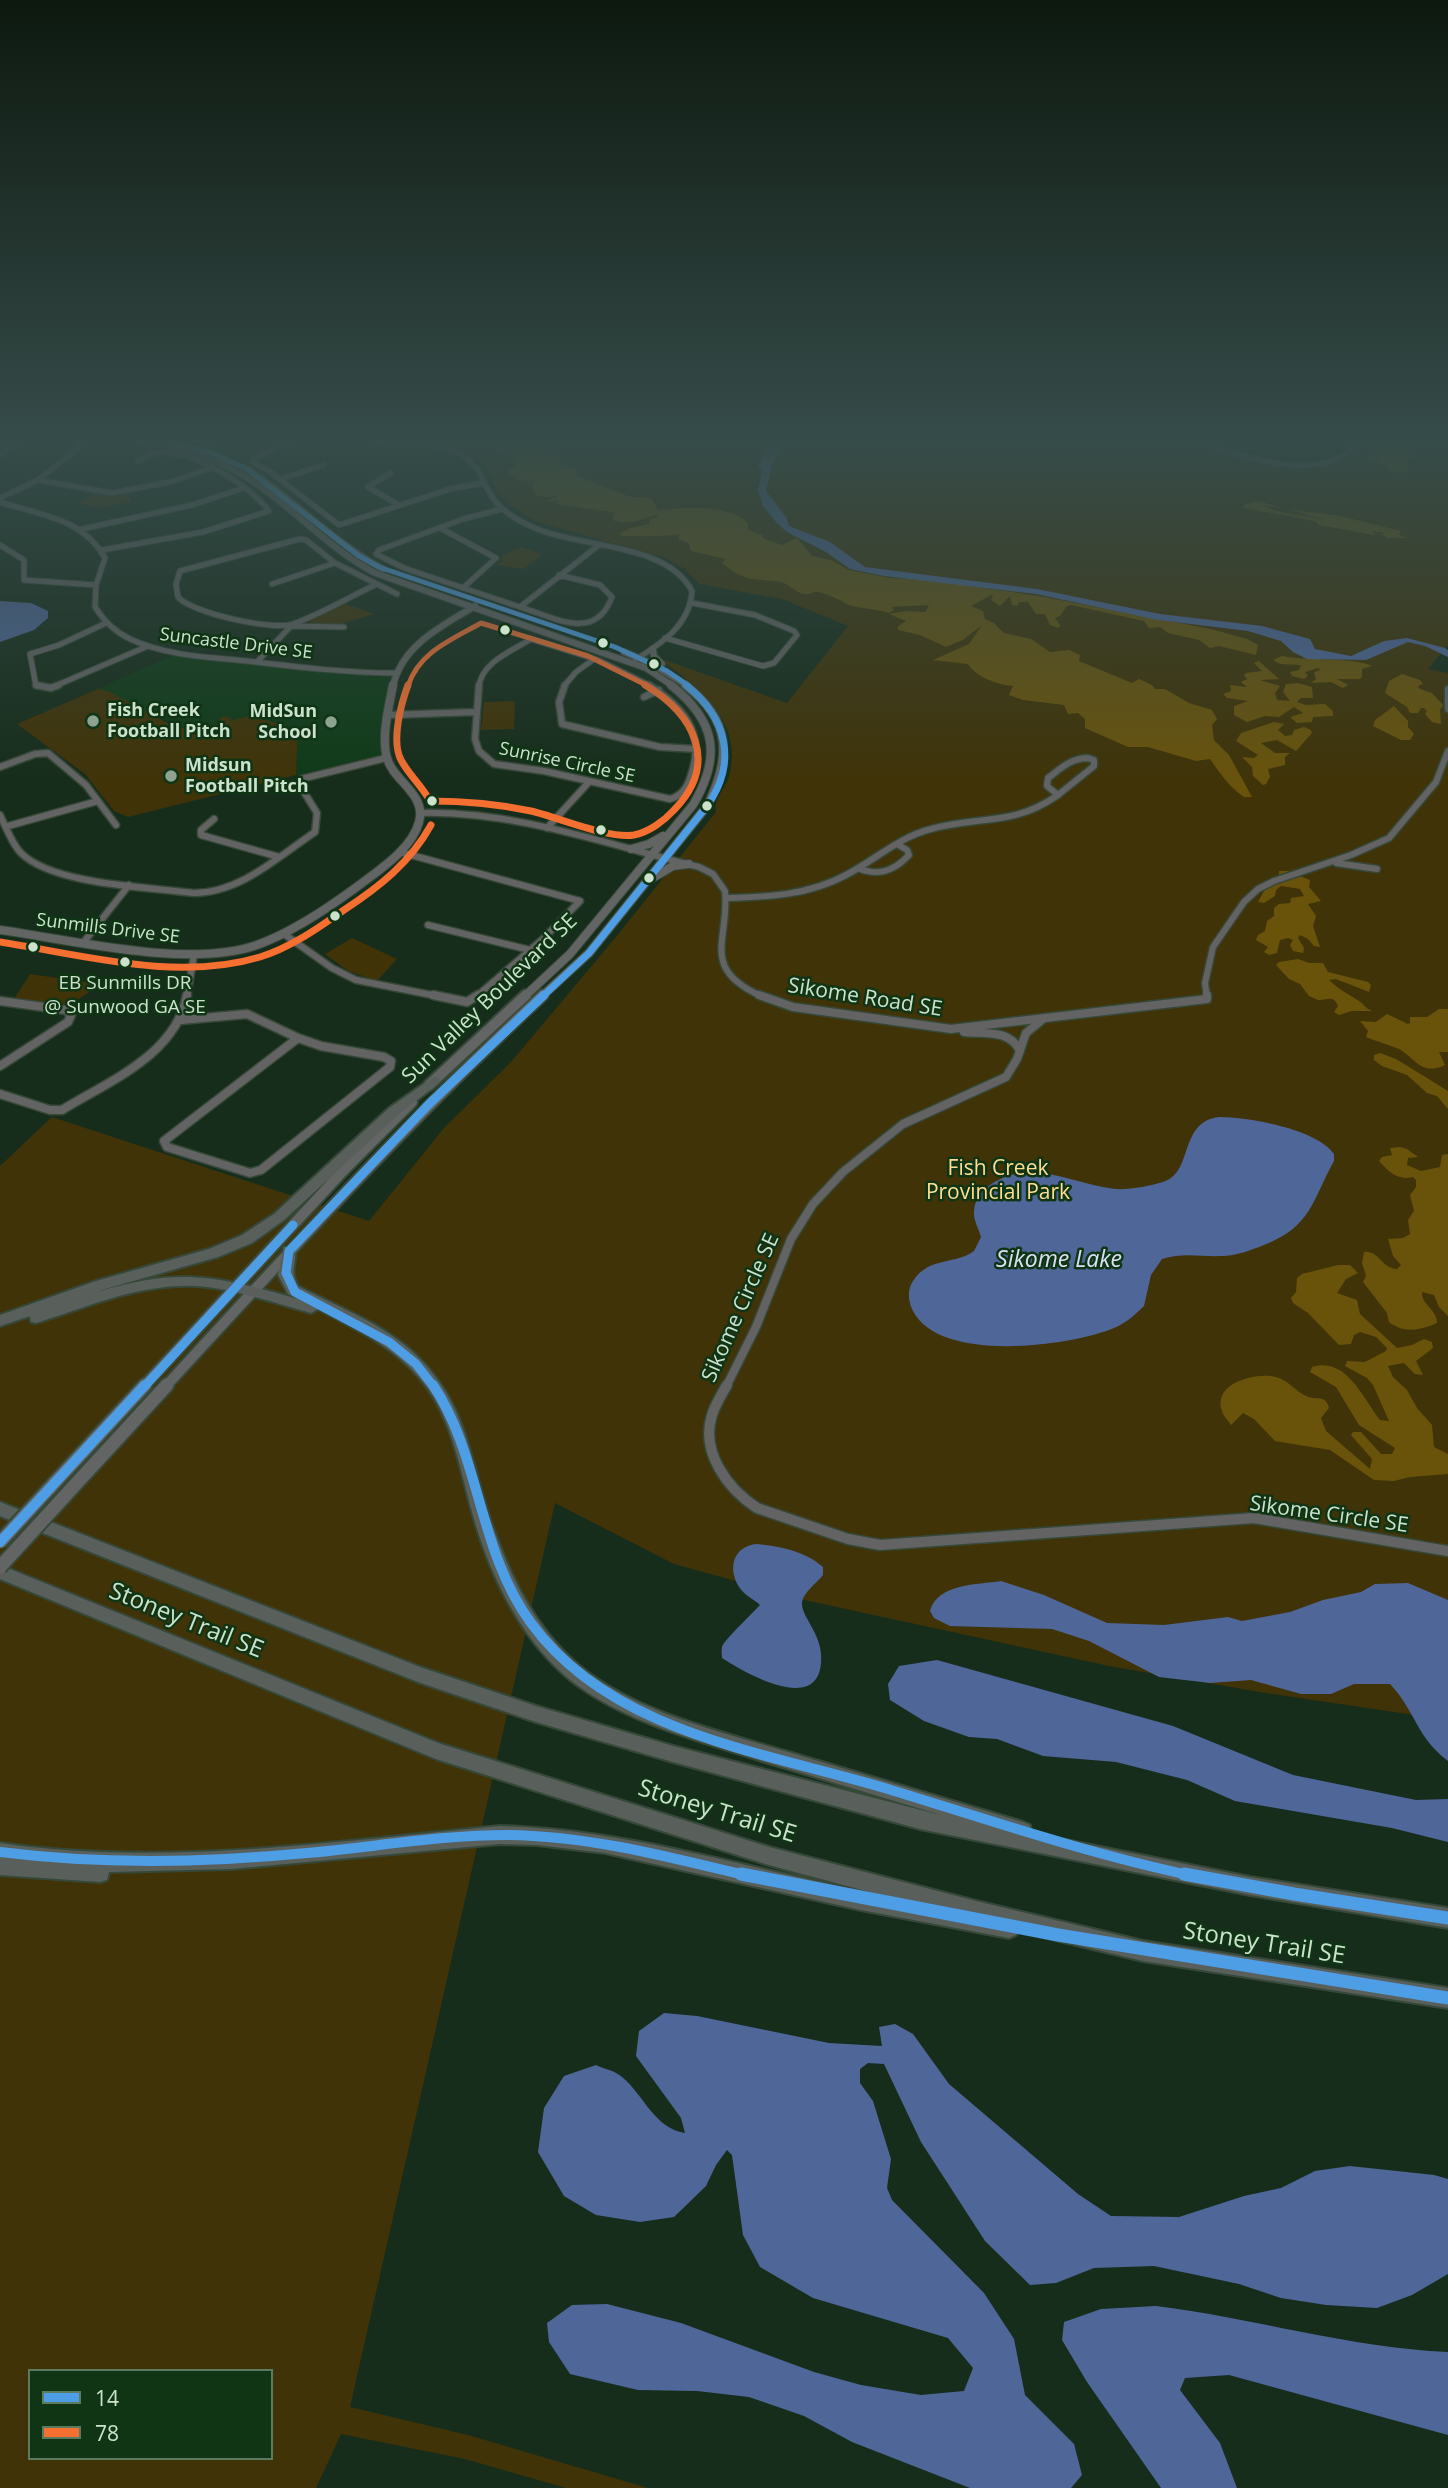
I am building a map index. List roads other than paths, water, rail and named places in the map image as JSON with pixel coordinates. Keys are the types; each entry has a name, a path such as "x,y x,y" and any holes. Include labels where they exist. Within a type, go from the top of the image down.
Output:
{"highway":[{"path":"0,1321 101,1285 207,1255 247,1239 279,1217 394,1111 435,1080"},
{"path":"289,1251 285,1272 290,1288 302,1297 390,1341 411,1359 432,1383 449,1409 461,1440 481,1516 510,1592 523,1614 557,1656 575,1673 598,1689 650,1717 688,1730 1142,1864"},
{"path":"0,1330 101,1296 144,1285 195,1281 343,1317"},
{"name":"Stoney Trail SE","path":"0,1509 356,1650 536,1714 878,1810 1250,1886 1448,1919"},
{"name":"Stoney Trail SE","path":"0,1570 448,1755 805,1866 1143,1951 1448,1998"},
{"path":"0,1867 95,1873 152,1870 208,1862 500,1835 537,1835 645,1849 771,1881 947,1917 1143,1951"},
{"path":"0,1852 93,1864 208,1862"}],"main road":[{"name":"Sun Valley Boulevard SE","path":"0,1570 289,1251 429,1104 589,953 712,799 724,775 726,758 722,732 711,709 672,673 639,657 480,606 449,599 359,565 345,554"},
{"name":"Sun Valley Boulevard SE","path":"0,1542 343,1171 435,1080 570,954 674,828 707,781 712,765 712,739 702,716 683,694 654,673 373,564 357,554"},
{"path":"449,599 462,610 460,615"},
{"path":"420,813 415,796 386,758 385,742 397,673 411,652 460,615 480,606"},
{"path":"429,638 480,606"},
{"path":"653,649 655,659 672,673"},
{"name":"Sunmills Drive SE","path":"0,930 167,954 194,955 238,950 284,934 303,923 400,852 414,836 420,813"},
{"path":"631,849 657,840 674,828"},
{"path":"643,885 668,869 689,863"}],"street":[{"path":"17,554 24,560 24,580 96,585"},
{"path":"104,554 104,568 96,585 95,607 106,623 29,655 36,686 51,688 148,646"},
{"path":"240,554 187,568 178,573 175,593 191,608 229,618 344,627"},
{"path":"324,554 335,563 397,594"},
{"path":"376,554 404,568 581,626 592,622 610,604 612,597 604,588 559,575"},
{"path":"463,588 487,569 496,557 490,554"},
{"path":"520,607 587,554"},
{"path":"631,662 665,638 685,617 692,603 689,583 675,569 638,554"},
{"path":"272,584 335,563"},
{"path":"257,662 293,624 377,584"},
{"path":"665,638 763,666 774,663 797,635 794,631 763,617 692,603"},
{"name":"Suncastle Drive SE","path":"106,623 125,636 148,646 189,655 342,671 397,673"},
{"name":"Sunrise Circle SE","path":"538,640 594,659 634,675 659,690 683,715 694,735 696,749 692,773 681,795 676,799 494,764 486,759 477,746 475,712 482,673 493,662 526,641 538,640"},
{"path":"594,659 571,674 563,683 562,724 660,747 696,749"},
{"path":"1448,689 1448,709"},
{"path":"643,697 659,690"},
{"path":"389,715 475,712"},
{"path":"1042,1020 1207,999 1205,980 1213,947 1244,902 1268,884 1389,838 1436,782 1448,751"},
{"path":"0,767 34,754 48,754 86,785 116,825"},
{"path":"420,813 442,811 483,815 689,863 718,878 727,898 800,892 826,885 897,844 939,826 1023,814 1058,795 1094,766 1094,761 1085,757 1076,758 1048,778 1047,786 1058,795"},
{"path":"0,815 23,856 43,870 129,885 194,892 220,891 246,880 311,836 318,826 316,809 299,784 300,780 386,758"},
{"path":"547,828 589,782"},
{"path":"8,826 98,802"},
{"path":"214,819 201,830 201,835 279,857"},
{"path":"858,868 871,874 887,872 909,855 906,849 897,844"},
{"path":"284,934 332,968 356,979 464,1002 474,999 580,901 400,852"},
{"path":"1326,863 1350,863 1377,869"},
{"path":"83,943 129,885"},
{"name":"Sikome Road SE","path":"727,898 720,946 722,958 733,976 759,996 793,1007 1006,1036 1017,1043 1020,1052"},
{"path":"428,925 530,950"},
{"path":"0,1094 50,1110 67,1109 152,1054 181,1020 194,955"},
{"path":"0,1001 66,1010 71,1015 68,1022 0,1066"},
{"path":"181,1020 247,1014 321,1046 391,1061 391,1065 258,1172 250,1173 165,1145 166,1139 298,1038"},
{"name":"Sikome Road SE","path":"951,1029 1042,1020"},
{"name":"Sikome Circle SE","path":"1042,1020 1026,1033 1012,1071 1006,1077 903,1124 843,1172 813,1204 790,1239 757,1327 712,1415 708,1429 711,1451 726,1482 744,1500 757,1508 848,1539 880,1545 1254,1518 1448,1551"}],"water":[{"path":"829,554 847,554 865,567 1037,589 1160,614 1262,626 1310,639 1315,649 1351,656 1384,641 1407,638 1445,648 1448,650 1448,657 1425,646 1408,642 1366,660 1307,659 1293,652 1281,641 1248,631 1158,620 1036,594 884,576 850,569"},
{"path":"0,601 31,603 48,611 48,618 34,630 0,642"},
{"name":"Sikome Lake","path":"1219,1117 1264,1122 1298,1131 1325,1145 1334,1154 1334,1161 1308,1211 1292,1230 1280,1238 1233,1255 1185,1255 1162,1259 1151,1275 1144,1306 1123,1324 1094,1335 1039,1345 977,1344 950,1339 928,1328 913,1311 909,1292 919,1273 935,1264 974,1251 981,1237 974,1218 974,1207 979,1196 990,1185 1020,1173 1051,1175 1115,1189 1163,1182 1173,1177 1179,1169 1197,1128 1206,1121"},
{"path":"757,1544 792,1550 823,1567 823,1575 802,1601 821,1654 819,1673 811,1684 798,1688 783,1686 749,1674 722,1658 724,1644 760,1605 741,1590 735,1579 733,1565 738,1553"},
{"path":"1001,1581 1044,1595 1107,1623 1164,1625 1228,1617 1242,1621 1290,1612 1323,1600 1361,1592 1375,1584 1408,1583 1448,1600 1448,1761 1422,1733 1390,1684 1354,1684 1331,1694 1301,1694 1251,1680 1210,1683 1159,1677 1089,1641 1052,1629 950,1626 934,1618 930,1611 934,1602 950,1590"},
{"path":"937,1660 1173,1726 1293,1775 1416,1800 1448,1799 1448,1842 1392,1828 1235,1801 1187,1780 1116,1762 1043,1756 997,1739 969,1737 924,1721 890,1700 888,1684 899,1666"},
{"path":"664,2013 697,2016 829,2043 882,2046 879,2027 895,2024 913,2034 949,2084 1078,2194 1111,2216 1179,2217 1244,2196 1281,2188 1315,2171 1350,2166 1434,2175 1448,2179 1448,2274 1412,2295 1377,2308 1326,2305 1281,2298 1239,2284 1154,2266 1094,2268 1056,2283 1030,2285 985,2241 921,2142 884,2064 868,2063 860,2069 860,2083 873,2101 891,2159 887,2188 892,2200 984,2293 1014,2339 1025,2395 1074,2444 1082,2475 1071,2488 970,2488 852,2442 804,2416 749,2397 697,2391 638,2390 570,2374 549,2342 547,2323 572,2305 607,2304 681,2323 814,2372 861,2385 921,2395 964,2391 973,2368 948,2338 813,2298 760,2267 743,2235 732,2155 727,2150 706,2186 674,2217 640,2222 596,2215 564,2196 538,2152 544,2108 564,2076 596,2065 617,2073 630,2084 657,2118 674,2130 685,2133 681,2118 636,2056 639,2031"},
{"path":"1156,2306 1375,2345 1448,2352 1448,2435 1229,2375 1185,2378 1180,2390 1220,2443 1237,2488 1161,2488 1087,2382 1062,2340 1064,2322 1101,2309"}],"place":[{"name":"Fish Creek Football Pitch","path":"93,721"},
{"name":"MidSun School","path":"331,722"},
{"name":"Midsun Football Pitch","path":"171,776"},
{"name":"EB Sunmills DR @ Sunwood GA SE","path":"125,962"}],"park label":[{"name":"Fish Creek Provincial Park","path":"998,1181"}]}
